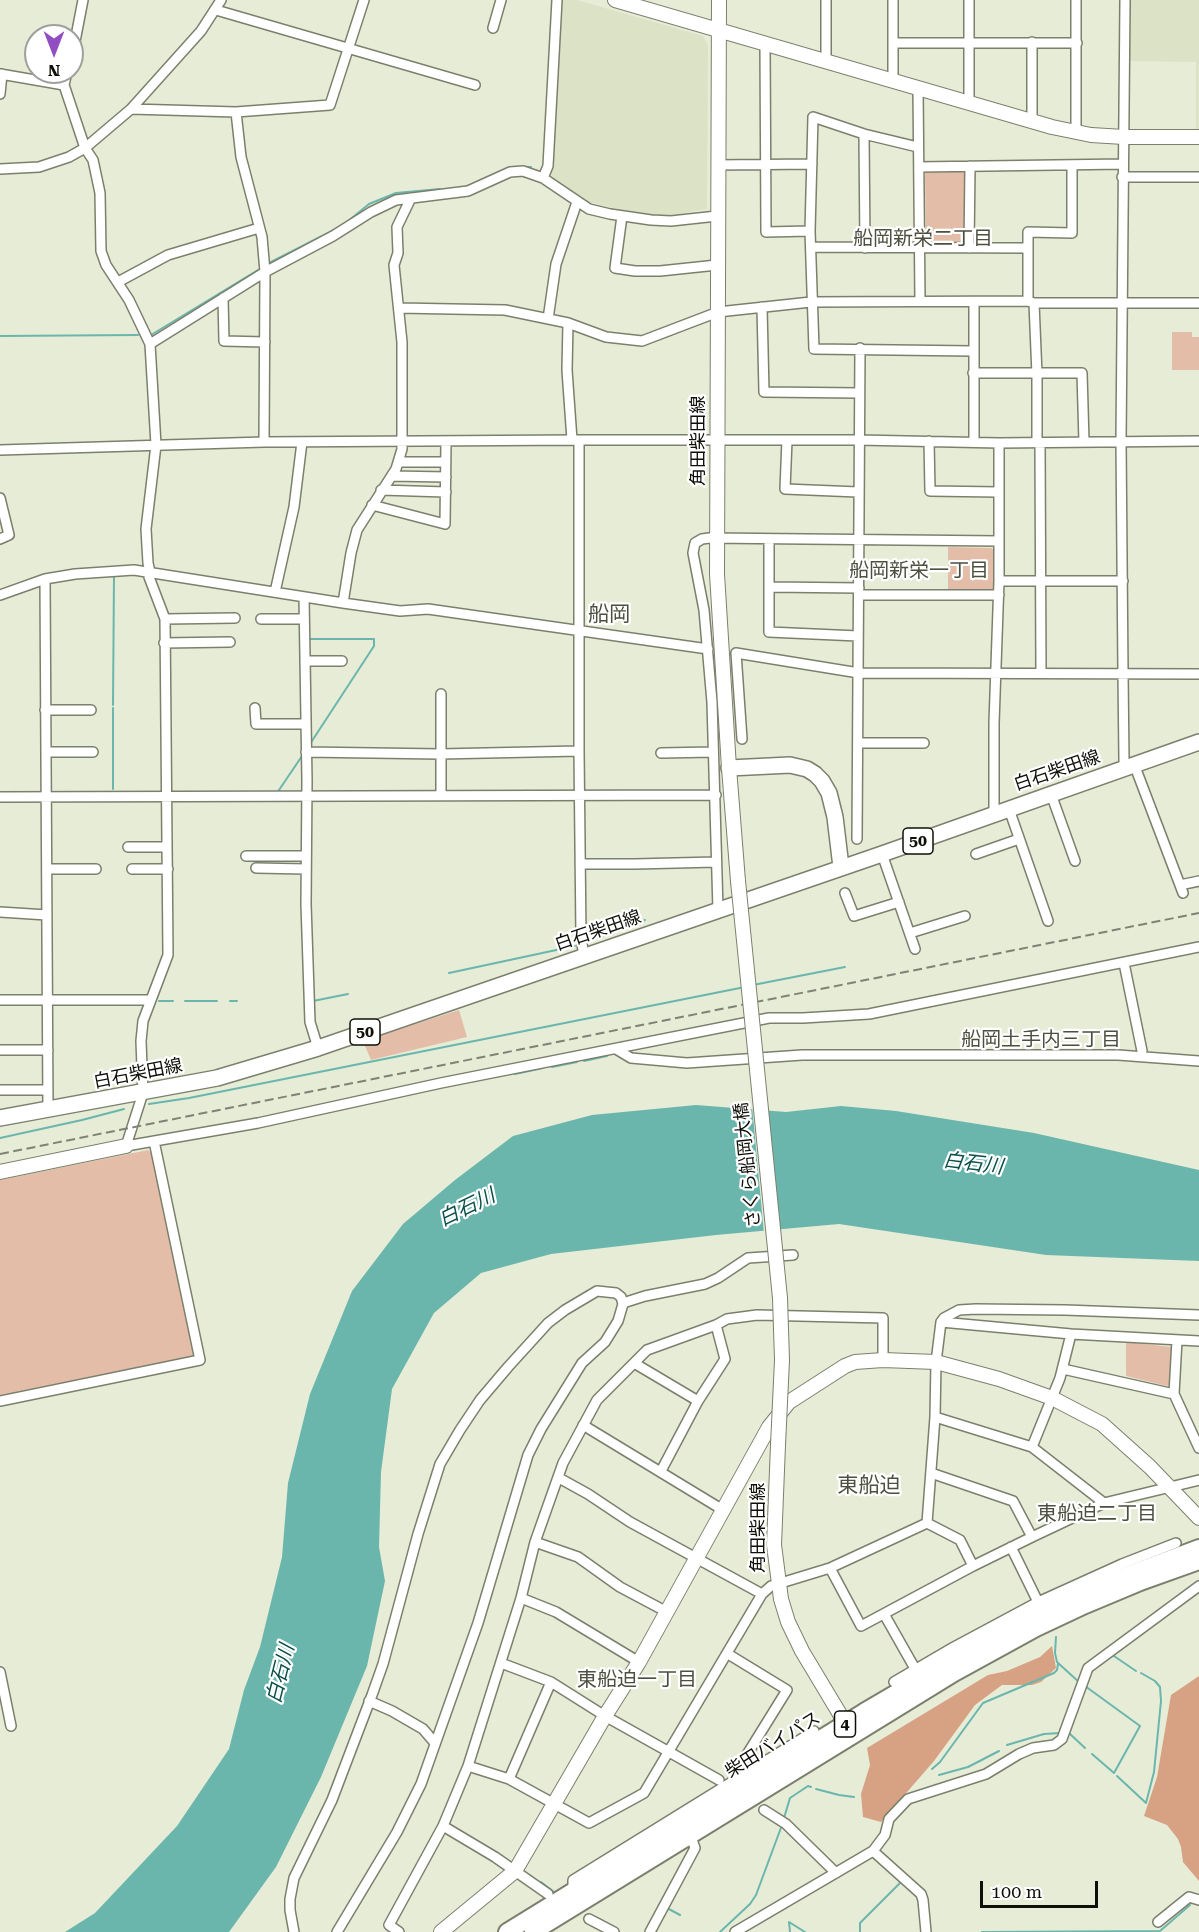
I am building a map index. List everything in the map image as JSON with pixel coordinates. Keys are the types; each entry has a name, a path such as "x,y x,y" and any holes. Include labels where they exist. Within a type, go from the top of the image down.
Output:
{"highway":[{"name":"柴田バイパス","path":"533,1932 690,1834 849,1730 918,1674 1126,1568 1199,1548"},
{"name":"柴田バイパス","path":"507,1932 573,1892 744,1780 849,1730 1036,1629 1140,1582 1199,1561"}],"main road":[{"name":"白石柴田線","path":"0,1118 217,1078 318,1048 1199,742"},
{"path":"729,768 790,765 800,766 815,774 829,793 835,817 841,867"}],"street":[{"path":"78,24 83,0"},
{"path":"0,169 39,167 69,157 85,148 131,109 201,32 221,0"},
{"path":"131,109 236,112 330,105 364,0"},
{"path":"492,28 501,0"},
{"path":"543,178 548,166 557,0"},
{"path":"615,0 1076,132 1124,137 1199,137"},
{"name":"角田柴田線","path":"719,0 717,574 738,881"},
{"path":"826,0 826,61"},
{"path":"893,0 893,80"},
{"path":"969,0 969,103"},
{"path":"1076,0 1076,132"},
{"path":"1125,0 1122,177 1124,761 1130,766 1182,889 1199,881"},
{"path":"216,10 475,85"},
{"path":"1032,42 1032,121"},
{"path":"893,44 1077,43"},
{"path":"765,44 766,232 810,231"},
{"path":"0,94 1,74 64,85 85,148 93,160 100,192 102,251 106,265 129,300 150,344 156,445 146,529 149,578 165,619 168,955 143,1021 142,1093 126,1146"},
{"path":"918,88 920,301"},
{"path":"236,112 241,157 259,228 265,272 264,442"},
{"path":"918,147 864,134 813,117 810,231 814,349 973,351"},
{"path":"864,134 865,248"},
{"path":"717,165 812,164"},
{"path":"919,167 1123,164"},
{"path":"969,248 970,166"},
{"path":"1041,673 1037,375 1027,248 1028,232 1072,233 1072,166"},
{"path":"150,344 265,272 396,200 468,191 510,172 523,171 543,178 589,209 622,216 671,221 717,216"},
{"path":"1122,177 1199,177"},
{"path":"343,603 357,530 392,476 398,462 402,442 402,342 394,265 398,253 397,227 411,198"},
{"path":"548,319 556,264 577,202"},
{"path":"622,216 615,268 660,271 717,265"},
{"path":"118,282 168,255 259,228"},
{"path":"811,247 1027,248"},
{"path":"223,298 224,341 265,342"},
{"path":"399,308 505,310 568,323 606,337 642,341 718,312 811,302 1199,303"},
{"path":"974,302 974,442"},
{"path":"762,307 764,392 859,393"},
{"path":"568,323 567,370 575,440 579,630 580,937 584,957"},
{"path":"857,839 860,348"},
{"path":"973,374 1082,374 1084,442"},
{"path":"787,440 785,489 858,492"},
{"path":"372,505 445,524 446,441"},
{"path":"929,441 930,491 999,492"},
{"path":"0,450 264,442 1199,441"},
{"path":"275,592 294,507 302,442"},
{"path":"994,814 994,723 999,595 999,443"},
{"path":"398,462 446,462"},
{"path":"392,476 446,477"},
{"path":"381,490 446,492"},
{"path":"0,498 9,535 0,538"},
{"path":"718,910 716,795 708,649 693,547 695,543 702,539 717,538 999,541"},
{"path":"769,539 770,632 858,636"},
{"path":"0,595 45,579 114,570 134,570 400,611 428,609 708,649"},
{"path":"45,579 48,1110"},
{"path":"999,581 1123,581"},
{"path":"770,587 999,595"},
{"path":"304,597 306,869 310,1022 318,1048"},
{"path":"165,619 235,618"},
{"path":"261,619 304,619"},
{"path":"164,643 230,642"},
{"path":"742,739 736,653 859,673 1199,674"},
{"path":"305,661 342,661"},
{"path":"441,694 441,795"},
{"path":"255,708 256,724 306,724"},
{"path":"45,710 91,710"},
{"path":"858,743 924,743"},
{"path":"46,752 93,752"},
{"path":"306,752 440,754 579,752"},
{"path":"661,753 713,752"},
{"path":"1051,794 1075,861"},
{"path":"0,797 716,795"},
{"path":"1009,808 1048,921"},
{"path":"976,854 1019,839"},
{"path":"128,847 166,847"},
{"path":"882,854 915,949"},
{"path":"246,856 306,856"},
{"path":"580,864 716,862"},
{"path":"256,868 306,869"},
{"path":"47,869 96,869"},
{"path":"132,869 168,869"},
{"name":"さくら船岡大橋","path":"738,881 780,1298 782,1360 778,1445"},
{"path":"845,893 854,916 899,902"},
{"path":"0,912 47,915"},
{"path":"910,933 965,916"},
{"path":"0,1172 126,1146 258,1123 441,1083 769,1018 869,1014 1199,947"},
{"path":"1124,963 1142,1051"},
{"path":"0,1000 151,1000"},
{"path":"616,1049 631,1058 687,1063 802,1055 1118,1055 1199,1061"},
{"path":"0,1050 48,1050"},
{"path":"0,1090 48,1090"},
{"path":"0,1401 200,1360 154,1141"},
{"path":"622,1303 705,1284 748,1258 794,1255"},
{"path":"294,1932 290,1910 294,1878 332,1800 383,1664 440,1464 480,1400 548,1323 597,1291 616,1293 621,1297 622,1312 612,1332 582,1363 541,1429 528,1455 478,1623 421,1784 397,1832 337,1932"},
{"path":"927,1523 935,1417 936,1362 941,1322 947,1314 959,1310 976,1309 1199,1315"},
{"path":"399,1932 389,1926 443,1826 468,1766 521,1598 535,1542 563,1463 597,1400 647,1350 727,1319 757,1315 884,1318 883,1360"},
{"path":"941,1322 1071,1334 1199,1341"},
{"path":"661,1471 698,1401 725,1359 716,1325"},
{"path":"1032,1447 1063,1369 1071,1334"},
{"path":"1177,1340 1174,1394 1199,1448"},
{"path":"449,1929 515,1870 639,1662 769,1427 789,1402 844,1366 855,1362 883,1360 936,1362 999,1379 1052,1398 1102,1424 1169,1486 1199,1518"},
{"path":"634,1363 698,1401"},
{"path":"1063,1369 1174,1394"},
{"path":"935,1417 1032,1447 1104,1503"},
{"path":"583,1425 723,1510"},
{"name":"角田柴田線","path":"778,1445 774,1533 778,1584 783,1606 795,1637 849,1730"},
{"path":"931,1473 1013,1501 1032,1537"},
{"path":"559,1478 630,1522 762,1594"},
{"path":"830,1568 861,1626 973,1566 1104,1503 1199,1480"},
{"path":"927,1523 960,1540 973,1566"},
{"path":"468,1766 509,1779 589,1823 644,1794 762,1594 771,1586 830,1568 927,1523"},
{"path":"535,1542 578,1557 620,1587 667,1612"},
{"path":"894,1682 918,1674 1038,1602 1126,1568 1176,1544"},
{"path":"1011,1547 1038,1602"},
{"path":"735,1932 873,1851 885,1835 889,1819 908,1799 986,1774 1033,1748 1054,1745 1062,1739 1088,1668 1199,1586"},
{"path":"521,1598 556,1612 639,1662"},
{"path":"884,1614 918,1674"},
{"path":"728,1654 787,1690 743,1761 744,1780"},
{"path":"501,1663 551,1682 605,1716 719,1780"},
{"path":"0,1672 11,1726"},
{"path":"509,1779 551,1682"},
{"path":"369,1701 423,1729 435,1743"},
{"path":"744,1780 814,1731"},
{"path":"764,1810 786,1824 836,1873"},
{"path":"443,1826 495,1857 548,1894"},
{"path":"650,1932 695,1848 690,1834"},
{"path":"873,1851 921,1894 926,1932"},
{"path":"1158,1922 1189,1897 1199,1900"},
{"path":"590,1918 614,1932"}],"shaded area":[{"path":"562,0 577,0 703,36 708,45 707,209 669,216 635,213 588,202 551,181"},
{"path":"1129,0 1199,0 1199,129 1196,129 1196,62 1128,61"},
{"path":"925,172 967,172 966,243 929,243 926,240"},
{"path":"1172,332 1192,332 1192,337 1199,337 1199,370 1172,370"},
{"path":"948,547 995,550 995,588 990,591 948,590"},
{"path":"459,1010 467,1037 371,1060 363,1041"},
{"path":"148,1150 153,1154 196,1358 0,1398 0,1180"},
{"path":"1126,1342 1172,1347 1172,1383 1167,1386 1126,1376"},
{"path":"1052,1646 1056,1668 1041,1682 1032,1685 1002,1685 975,1705 934,1761 881,1822 863,1817 861,1794 870,1765 867,1748 988,1675 1007,1671 1040,1657"},
{"path":"1199,1676 1199,1881 1183,1862 1178,1839 1167,1825 1144,1816 1157,1777 1171,1695"}],"water":[{"name":"白石川","path":"696,1105 786,1112 841,1106 896,1111 1034,1133 1199,1170 1199,1261 1046,1255 839,1224 716,1235 551,1254 481,1273 434,1313 392,1389 381,1472 379,1547 385,1581 367,1666 321,1777 276,1867 229,1932 65,1932 95,1913 177,1826 229,1749 244,1690 260,1647 282,1557 288,1483 310,1394 352,1291 403,1224 455,1180 513,1136 592,1115"}],"pier":[{"path":"752,1106 768,1107 780,1233 764,1234"}],"waterway":[{"path":"516,167 531,167"},
{"path":"347,222 369,204 396,193 440,189"},
{"path":"271,262 334,230"},
{"path":"151,335 258,270"},
{"path":"0,336 138,335"},
{"path":"113,705 114,575"},
{"path":"308,639 374,639 374,646 310,744"},
{"path":"113,708 113,789"},
{"path":"277,793 302,756"},
{"path":"623,929 645,920"},
{"path":"589,940 611,933"},
{"path":"449,973 575,946"},
{"path":"753,985 845,967"},
{"path":"149,1104 189,1098 745,987"},
{"path":"313,1001 348,994"},
{"path":"159,1001 173,1001"},
{"path":"185,1001 217,1001"},
{"path":"230,1001 237,1001"},
{"path":"120,1005 143,1005"},
{"path":"584,1061 607,1056"},
{"path":"552,1067 577,1062"},
{"path":"515,1074 543,1068"},
{"path":"0,1138 124,1109"},
{"path":"1056,1637 1057,1662 1080,1683"},
{"path":"1111,1654 1136,1671"},
{"path":"932,1769 940,1762 983,1703 1054,1673 1058,1664"},
{"path":"1117,1776 1146,1803 1154,1772 1161,1701 1160,1687 1155,1681 1141,1673"},
{"path":"1085,1686 1140,1726 1114,1773 1092,1754"},
{"path":"1007,1745 1044,1734 1061,1733"},
{"path":"1069,1733 1085,1748"},
{"path":"939,1775 968,1767 999,1751"},
{"path":"784,1818 790,1798 808,1786 811,1787"},
{"path":"816,1789 854,1797"},
{"path":"720,1932 750,1904 756,1895 782,1825"},
{"path":"541,1882 554,1892"},
{"path":"860,1932 860,1923 901,1882"},
{"path":"982,1932 1160,1931 1190,1905"},
{"path":"666,1909 680,1915"},
{"path":"595,1917 603,1921"},
{"path":"790,1932 789,1922 805,1932"}],"railway":[{"path":"0,1154 1199,913"}],"district":[{"name":"船岡新栄二丁目","path":"923,239"},
{"name":"船岡新栄一丁目","path":"919,571"},
{"name":"船岡","path":"609,615"},
{"name":"船岡土手内三丁目","path":"1041,1040"},
{"name":"東船迫","path":"869,1486"},
{"name":"東船迫二丁目","path":"1097,1514"},
{"name":"東船迫一丁目","path":"637,1680"}]}
